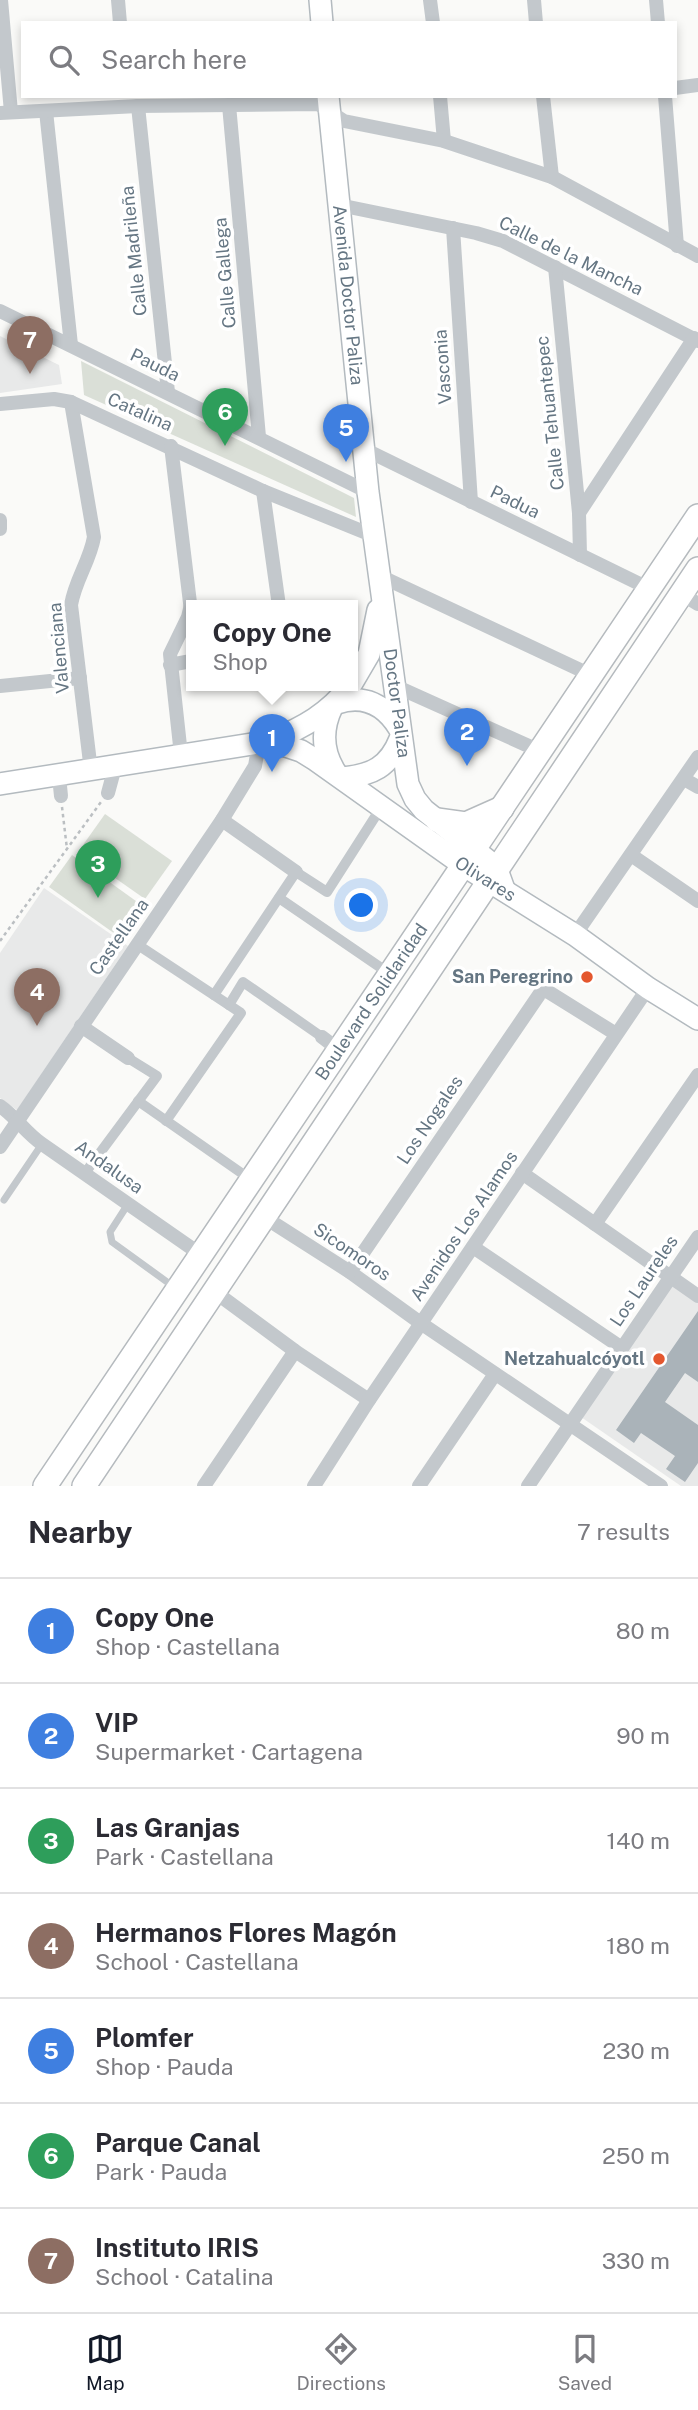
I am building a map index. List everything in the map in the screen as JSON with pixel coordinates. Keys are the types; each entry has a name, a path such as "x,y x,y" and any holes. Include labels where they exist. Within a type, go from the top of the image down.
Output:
{"main road":[{"path":"320,0 322,21"},
{"name":"Avenida Doctor Paliza","path":"329,104 368,492 381,582"},
{"name":"Boulevard Solidaridad","path":"45,1486 250,1180 330,1044 390,974 542,752 698,516"},
{"name":"Boulevard Solidaridad","path":"84,1486 264,1217 690,599 698,569"},
{"name":"Doctor Paliza","path":"381,582 410,790 424,810 437,820 469,857"},
{"name":"Olivares","path":"358,671 369,654 381,582"},
{"path":"343,695 374,703 385,709 400,733 395,753 383,766 363,775 339,776 328,758 324,736 328,716 343,695"},
{"name":"Olivares","path":"0,784 60,786 91,771 265,742 305,725 343,695"},
{"name":"Olivares","path":"265,742 301,751 382,806 469,857 649,988 698,1019"},
{"path":"437,820 466,824 502,808"}],"street":[{"path":"118,0 121,21"},
{"path":"430,0 433,21"},
{"path":"534,0 536,21"},
{"path":"656,0 658,21"},
{"path":"4,1 6,113 132,103 329,104 344,121 444,141 552,177 698,256"},
{"path":"677,88 698,85"},
{"path":"440,98 444,141"},
{"path":"544,98 552,177"},
{"path":"665,98 677,246"},
{"name":"Calle Madrileña","path":"132,103 168,392"},
{"name":"Calle Gallega","path":"229,105 259,437"},
{"path":"46,111 71,345"},
{"name":"Calle de la Mancha","path":"339,205 503,241 696,340"},
{"name":"Vasconia","path":"453,228 471,502"},
{"name":"Calle Tehuantepec","path":"555,267 579,513 580,555"},
{"name":"Pauda","path":"0,311 368,492"},
{"path":"579,513 696,340"},
{"name":"Catalina","path":"0,404 54,399 71,402 171,446 263,491 374,536"},
{"name":"Valenciana","path":"71,402 94,537 91,551 73,592 71,605 91,771"},
{"path":"171,446 190,600"},
{"name":"Padua","path":"364,449 650,589"},
{"path":"263,491 278,600"},
{"path":"0,520 0,528"},
{"path":"381,582 591,675"},
{"path":"181,755 170,665 171,648 186,619"},
{"path":"170,665 186,662"},
{"path":"0,685 80,678"},
{"path":"395,686 542,752"},
{"name":"Castellana","path":"0,1147 222,820 255,766 265,742"},
{"path":"575,935 698,757"},
{"path":"108,793 115,766"},
{"path":"684,779 698,787"},
{"path":"222,820 327,892 382,806"},
{"path":"631,855 698,901"},
{"path":"214,995 296,872"},
{"path":"279,898 390,974"},
{"path":"138,945 241,1013 166,1121"},
{"path":"229,1004 243,982 330,1044"},
{"name":"Avenidos Los Alamos","path":"314,1486 369,1400 649,988"},
{"name":"Los Nogales","path":"350,1272 544,990 616,1034"},
{"path":"81,1026 157,1076 85,1173"},
{"path":"596,1224 698,1075"},
{"path":"138,1101 250,1180"},
{"name":"Andalusa","path":"0,1106 18,1120 27,1133 200,1254"},
{"path":"522,1173 698,1296"},
{"name":"Sicomoros","path":"264,1217 350,1272 661,1486"},
{"name":"Los Laureles","path":"528,1486 698,1237"},
{"path":"473,1247 622,1348"},
{"path":"215,1292 369,1400"},
{"path":"204,1486 295,1350"},
{"path":"419,1486 495,1374"}],"lane":[{"path":"4,1200 42,1144"},
{"path":"128,1204 109,1237 112,1242 177,1289"}],"path":[{"path":"60,786 67,849"},
{"path":"0,941 108,793"}],"shaded area":[{"path":"0,336 59,365 62,384 0,393"},
{"path":"81,361 354,498 356,517 84,395"},
{"path":"105,814 172,861 145,899 78,852"},
{"path":"72,855 147,909 125,941 49,887"},
{"path":"44,888 128,946 17,1110 0,1098 0,953"},
{"name":"Netzahualcóyotl","path":"672,1283 698,1301 698,1486 681,1486 581,1417"}],"building":[{"path":"698,1311 698,1382 685,1373 665,1402 698,1425 698,1463 685,1482 666,1469 675,1456 641,1433 634,1443 616,1430"}],"place":[{"name":"Instituto IRIS","path":"30,374"},
{"name":"Parque Canal","path":"225,446"},
{"name":"Plomfer","path":"346,462"},
{"name":"VIP","path":"467,766"},
{"name":"Copy One","path":"272,772"},
{"name":"Las Granjas","path":"98,898"},
{"name":"San Peregrino","path":"587,977"},
{"name":"Hermanos Flores Magón","path":"37,1026"},
{"name":"Netzahualcóyotl","path":"659,1359"}]}
